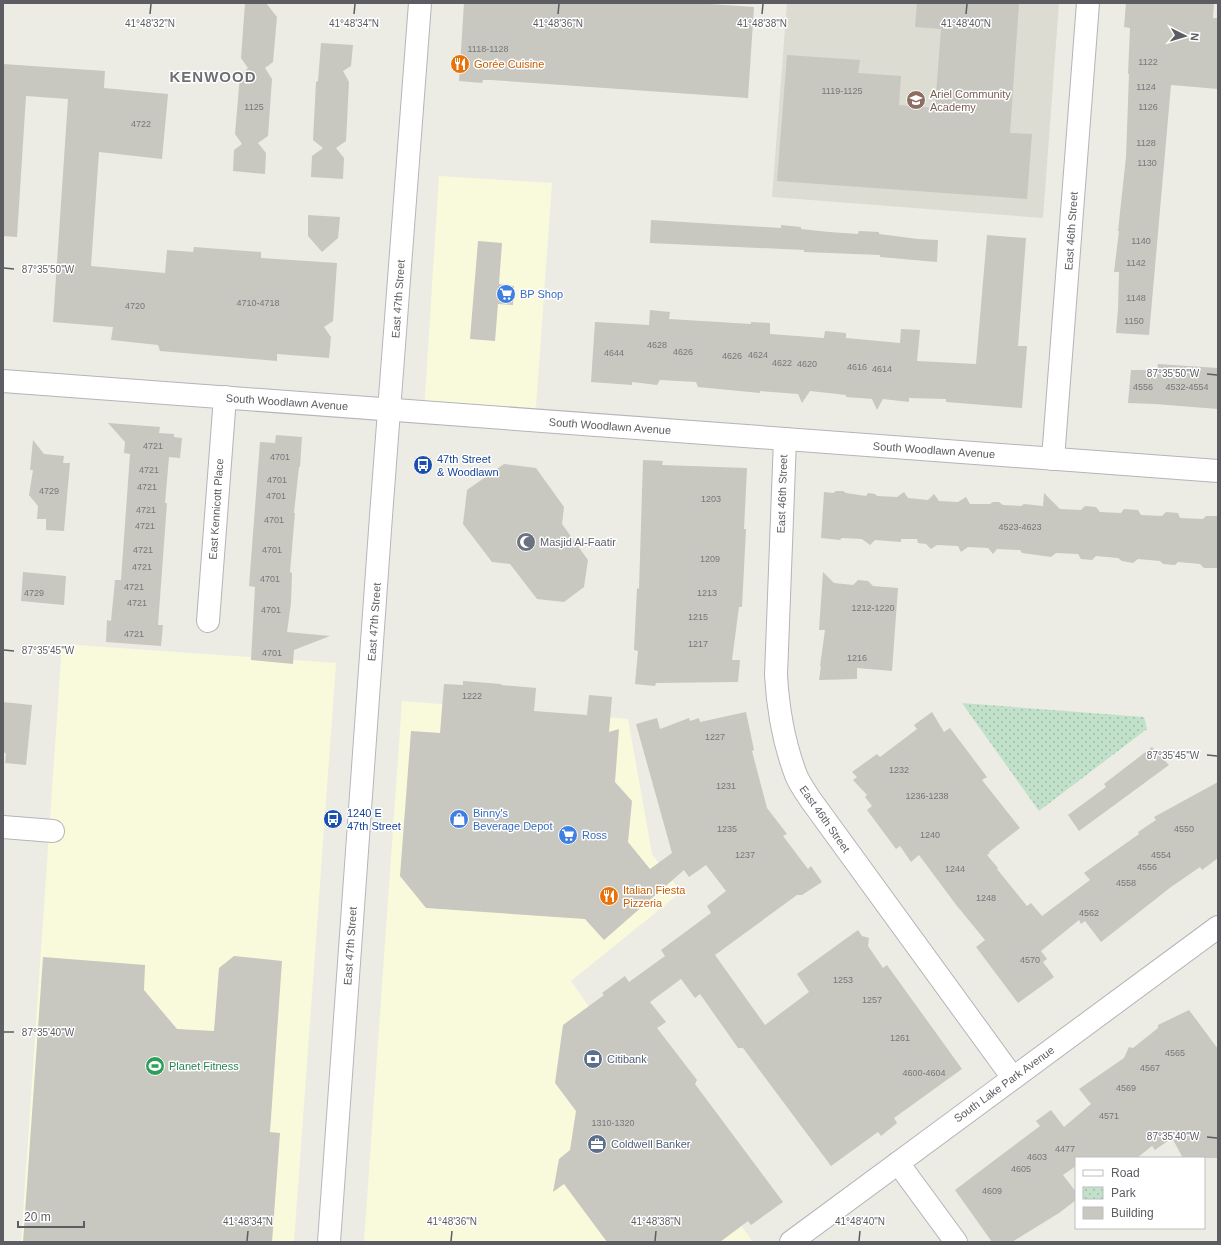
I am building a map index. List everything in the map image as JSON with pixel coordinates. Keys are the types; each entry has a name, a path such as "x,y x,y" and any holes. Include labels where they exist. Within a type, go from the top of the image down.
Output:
{"street":[{"name":"East 47th Street","path":"329,1242 420,3"},
{"name":"East 46th Street","path":"1054,459 1088,3"},
{"name":"South Woodlawn Avenue","path":"3,381 1218,471"},
{"name":"East Kennicott Place","path":"208,621 224,397"},
{"name":"East 46th Street","path":"785,439 776,675 778,708 797,776 810,799 1013,1078"},
{"path":"3,827 53,831"},
{"name":"South Lake Park Avenue","path":"791,1242 1218,927"},
{"path":"898,1164 956,1242"}],"shaded area":[{"name":"Ariel Community Academy","path":"787,3 1059,3 1043,218 772,197"},
{"path":"439,176 552,183 535,420 424,412"},
{"path":"62,644 336,663 294,1242 21,1242"},
{"path":"402,701 628,719 652,854 681,892 571,981 752,1241 364,1242"}],"green space":[{"path":"962,703 1144,717 1147,729 1039,811"}],"building":[{"path":"245,3 266,3 277,17 273,62 265,68 272,79 268,136 258,143 266,153 265,174 233,171 234,150 242,144 235,134 240,75 248,68 241,58"},
{"path":"464,3 695,3 754,7 748,98 491,80 483,80 482,83 459,81"},
{"name":"Ariel Community Academy","path":"917,3 1019,3 1010,133 1032,134 1027,199 777,181 787,55 860,60 858,73 901,76 899,105 935,108 941,29 915,27"},
{"path":"1126,3 1214,3 1213,18 1218,18 1218,89 1171,85 1149,335 1116,333 1119,272 1114,272 1126,157 1129,74 1130,28 1124,27"},
{"path":"321,43 353,45 351,66 343,71 349,82 346,141 336,148 344,158 343,179 311,177 312,156 323,148 313,140 316,82 318,81"},
{"path":"3,64 105,71 104,88 168,94 162,159 99,152 91,266 165,273 167,250 193,252 194,247 261,252 261,258 337,263 333,321 324,327 331,337 329,358 277,354 277,361 160,351 158,345 111,340 113,327 53,322 68,99 26,96 17,237 3,236"},
{"path":"308,215 340,217 338,238 322,252 308,236"},
{"path":"651,220 781,228 781,225 829,232 858,234 859,231 879,232 879,234 938,240 937,262 880,257 880,255 650,243"},
{"path":"987,235 1026,238 1018,346 1027,346 1022,408 946,402 946,399 909,398 909,402 883,399 877,410 872,399 846,397 846,395 810,391 802,403 798,394 760,391 760,393 698,387 696,382 660,380 657,385 632,382 632,385 591,382 595,322 649,325 650,310 670,312 669,319 751,324 751,322 770,323 770,334 824,338 825,331 846,333 846,338 900,343 901,329 920,330 917,361 976,364"},
{"path":"478,241 502,243 499,284 514,286 513,305 498,304 495,341 470,339"},
{"path":"1158,364 1218,368 1218,409 1128,403 1131,370 1157,370"},
{"path":"108,423 160,427 159,433 174,434 174,437 182,438 180,458 169,457 158,625 163,625 161,646 106,642 107,620 111,621 115,580 121,580 130,454 124,453 125,442"},
{"path":"276,435 302,437 294,513 290,572 292,573 291,603 287,632 330,636 294,650 293,664 251,660 255,587 249,586 260,442 275,443"},
{"path":"33,440 44,454 64,456 63,463 70,463 64,531 46,530 46,519 37,519 38,506 29,495 33,470 30,470"},
{"path":"643,460 663,461 662,465 747,468 742,607 739,607 732,660 740,660 738,682 656,683 655,686 635,684 638,651 634,650 637,588 639,589"},
{"name":"Masjid Al-Faatir","path":"504,464 536,468 564,507 562,524 588,560 584,587 564,602 537,599 510,564 492,562 463,524 467,490"},
{"path":"836,491 866,496 868,493 875,494 877,496 897,497 904,492 908,498 928,500 934,494 939,501 958,502 966,497 970,504 990,504 993,502 999,502 1003,505 1021,506 1024,504 1043,506 1044,493 1060,509 1081,510 1085,506 1096,507 1100,512 1121,513 1124,509 1138,510 1141,515 1162,516 1166,512 1178,513 1180,518 1203,519 1206,516 1218,516 1218,568 1204,568 1200,564 1178,562 1175,565 1163,564 1160,561 1138,559 1133,563 1122,561 1118,558 1096,556 1092,560 1081,559 1078,554 1056,553 1051,557 1022,553 1020,550 997,549 993,554 988,548 968,547 961,552 958,546 937,545 931,549 926,544 918,543 917,539 901,539 901,542 875,540 870,545 862,539 842,538 840,540 821,538 824,492 833,493"},
{"path":"23,572 66,576 64,605 21,601"},
{"path":"823,572 834,583 853,585 858,580 868,581 873,586 898,588 892,671 857,668 857,679 819,680 825,630 819,630"},
{"path":"463,681 536,688 534,711 587,715 589,695 612,697 609,732 619,729 615,782 632,801 628,842 650,869 672,853 636,724 657,718 660,729 689,718 690,721 699,718 700,722 746,712 754,750 752,751 767,808 787,834 783,836 808,869 811,866 822,882 802,895 797,895 715,955 765,1025 809,992 797,974 858,930 862,936 869,938 868,946 883,968 887,965 962,1069 894,1118 897,1123 881,1136 878,1132 831,1166 743,1048 738,1048 700,994 695,998 681,979 650,1002 666,1022 657,1028 697,1080 695,1084 783,1202 751,1225 748,1221 720,1242 607,1242 564,1184 553,1192 559,1159 570,1150 576,1111 555,1083 563,1025 604,995 602,993 625,976 629,982 665,956 661,950 711,913 707,906 726,891 706,865 689,877 684,870 604,940 585,919 426,908 400,876 411,731 440,733 444,684 463,685"},
{"path":"3,702 32,705 26,765 5,763 6,754 3,751"},
{"path":"932,712 944,732 950,728 987,777 982,780 1020,828 987,855 1027,906 1031,903 1042,916 1090,880 1084,873 1139,834 1138,832 1156,820 1154,817 1218,782 1218,858 1202,870 1200,867 1171,887 1101,942 1085,921 1081,924 1079,920 1041,951 1047,959 1043,962 1054,977 1018,1003 976,947 985,940 957,906 919,855 911,862 900,846 896,849 867,810 872,806 865,797 867,795 853,780 857,777 852,772 877,754 880,757 917,729 914,725"},
{"path":"1152,747 1169,765 1079,831 1068,815 1106,787 1104,784"},
{"name":"Planet Fitness","path":"234,956 282,961 270,1132 280,1133 272,1242 23,1242 43,957 145,965 144,990 177,1029 214,1031 219,968"},
{"path":"1189,1010 1218,1049 1218,1158 1182,1157 1172,1138 1155,1150 1152,1146 1138,1157 1075,1157 1075,1167 1063,1175 1075,1191 1075,1201 1059,1213 1012,1242 992,1242 955,1190 1040,1126 1036,1121 1051,1110 1064,1127 1091,1104 1079,1089 1124,1058 1129,1047 1133,1048 1158,1028 1158,1025"}],"place":[{"name":"Gorée Cuisine","path":"460,64"},
{"name":"Ariel Community Academy","path":"916,100"},
{"name":"BP Shop","path":"506,294"},
{"name":"47th Street & Woodlawn","path":"423,465"},
{"name":"Masjid Al-Faatir","path":"526,542"},
{"name":"1240 E 47th Street","path":"333,819"},
{"name":"Binny's Beverage Depot","path":"459,819"},
{"name":"Ross","path":"568,835"},
{"name":"Italian Fiesta Pizzeria","path":"609,896"},
{"name":"Citibank","path":"593,1059"},
{"name":"Planet Fitness","path":"155,1066"},
{"name":"Coldwell Banker","path":"597,1144"}],"district":[{"name":"KENWOOD","path":"213,76"}]}
